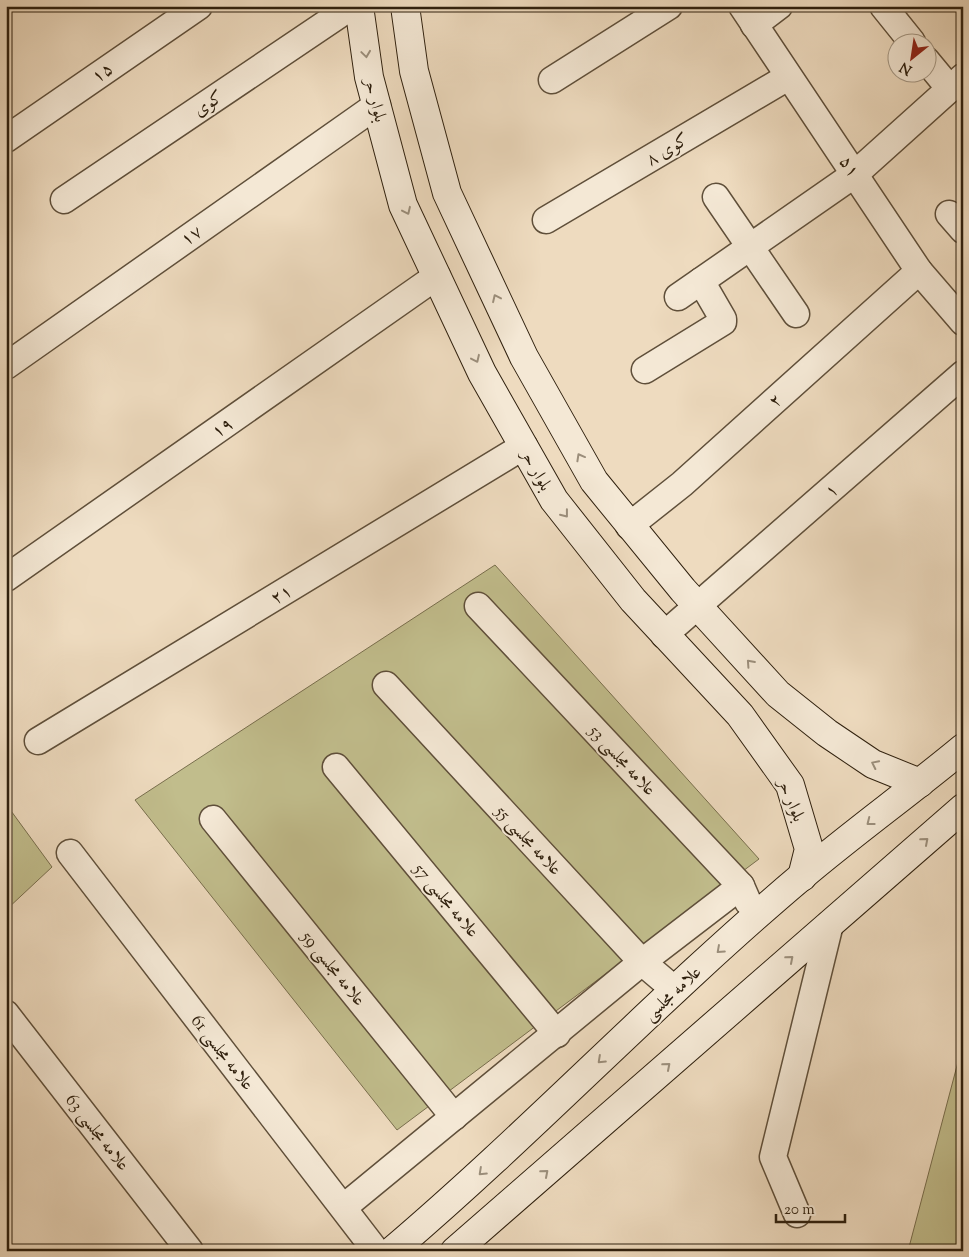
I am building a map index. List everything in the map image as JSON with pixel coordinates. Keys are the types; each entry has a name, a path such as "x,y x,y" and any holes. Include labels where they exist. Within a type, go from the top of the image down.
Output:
{"main road":[{"name":"بلوار حر","path":"359,6 369,77 403,205 482,373 554,500 633,600 740,715 790,785 809,849 802,877"},
{"path":"405,6 414,71 447,193 524,358 594,481 629,526 698,606 778,694 826,734 873,764 920,783"},
{"name":"علامه مجلسی","path":"392,1251 453,1199 675,990 802,877 963,748"},
{"path":"455,1251 963,808"}],"street":[{"name":"۱۵","path":"6,139 198,6"},
{"name":"کوی","path":"64,200 352,6"},
{"path":"552,80 669,6"},
{"path":"748,16 779,6"},
{"path":"882,6 904,32"},
{"name":"۵۱","path":"748,16 919,271 963,322"},
{"path":"678,297 855,174 956,83 936,68"},
{"name":"کوی ۸","path":"546,220 788,77"},
{"name":"۱۷","path":"6,366 377,105"},
{"path":"716,197 749,248 796,314"},
{"name":"۲","path":"629,526 682,484 919,271"},
{"name":"۱۹","path":"6,578 437,276"},
{"path":"645,370 723,322 701,280"},
{"name":"۱","path":"664,635 963,374"},
{"name":"۲۱","path":"38,741 524,446"},
{"name":"علامه مجلسی 53","path":"478,606 741,886 748,900 749,924"},
{"name":"علامه مجلسی 55","path":"386,685 642,962 675,990"},
{"name":"علامه مجلسی 57","path":"336,767 557,1034"},
{"name":"علامه مجلسی 59","path":"214,819 454,1117"},
{"name":"علامه مجلسی 61","path":"70,853 376,1251"},
{"path":"344,1207 557,1034 642,962 741,886"},
{"path":"797,1214 773,1156 830,924"},
{"name":"علامه مجلسی 63","path":"6,1014 190,1251"}],"shaded area":[{"path":"495,565 759,859 397,1130 135,800"},
{"path":"6,804 52,867 6,910"},
{"path":"963,1043 963,1251 908,1251"}]}
